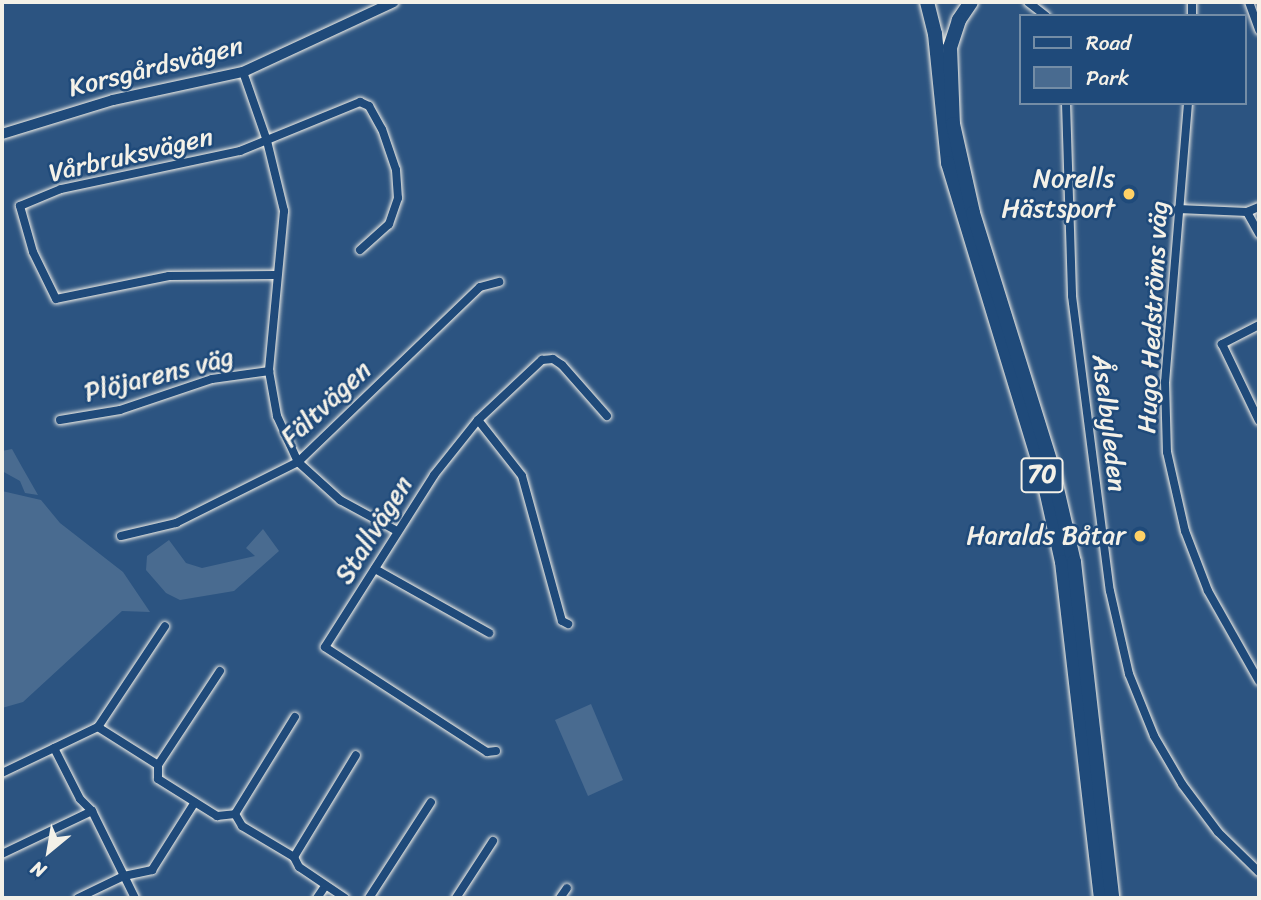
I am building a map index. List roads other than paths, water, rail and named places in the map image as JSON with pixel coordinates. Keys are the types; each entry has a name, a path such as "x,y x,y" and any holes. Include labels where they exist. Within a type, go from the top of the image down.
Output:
{"highway":[{"name":"70","path":"927,2 935,34 948,163 1042,472 1062,562 1101,898"},
{"name":"70","path":"971,2 959,20 950,47 953,124 973,213 1052,467 1074,562 1112,898"}],"street":[{"name":"Korsgårdsvägen","path":"2,134 113,100 243,72 394,2"},
{"path":"1028,2 1043,14"},
{"path":"1249,2 1259,30"},
{"path":"243,72 267,141 284,211 275,275 269,371 277,416 298,462 340,500 397,531"},
{"path":"267,141 345,105 360,102 369,106 396,170 398,198 389,224 360,250"},
{"name":"Åselbyleden","path":"1066,105 1072,296 1110,591 1129,674 1154,736 1182,784 1218,832 1259,872"},
{"name":"Hugo Hedströms väg","path":"1188,105 1165,382 1167,452 1185,531 1208,591 1259,681"},
{"name":"Vårbruksvägen","path":"267,141 240,151 61,189 20,206 33,252 56,299 169,275 275,275"},
{"path":"1178,209 1247,212 1259,206"},
{"path":"1247,212 1259,234"},
{"name":"Fältvägen","path":"121,536 176,523 298,462 480,286 499,282"},
{"path":"1259,325 1222,344 1259,421"},
{"name":"Stallvägen","path":"496,751 487,752 325,647 397,531 478,420 542,360 553,359 607,416"},
{"name":"Plöjarens väg","path":"60,420 120,410 212,379 269,371"},
{"path":"478,420 522,476 562,621 568,624"},
{"path":"375,569 489,633"},
{"path":"2,772 98,727 165,626"},
{"path":"220,671 158,765 158,779 217,816 235,814"},
{"path":"235,814 295,717"},
{"path":"98,727 158,765"},
{"path":"54,748 79,799 92,811 135,898"},
{"path":"294,857 356,755"},
{"path":"369,898 430,802"},
{"path":"78,898 124,876 152,870 195,803"},
{"path":"2,854 92,811"},
{"path":"235,814 242,826 294,857 299,867 345,898"},
{"path":"456,898 493,841"},
{"path":"317,898 325,886"},
{"path":"560,898 567,888"}],"place":[{"name":"Norells Hästsport","path":"1129,194"},
{"name":"Haralds Båtar","path":"1140,536"}]}
